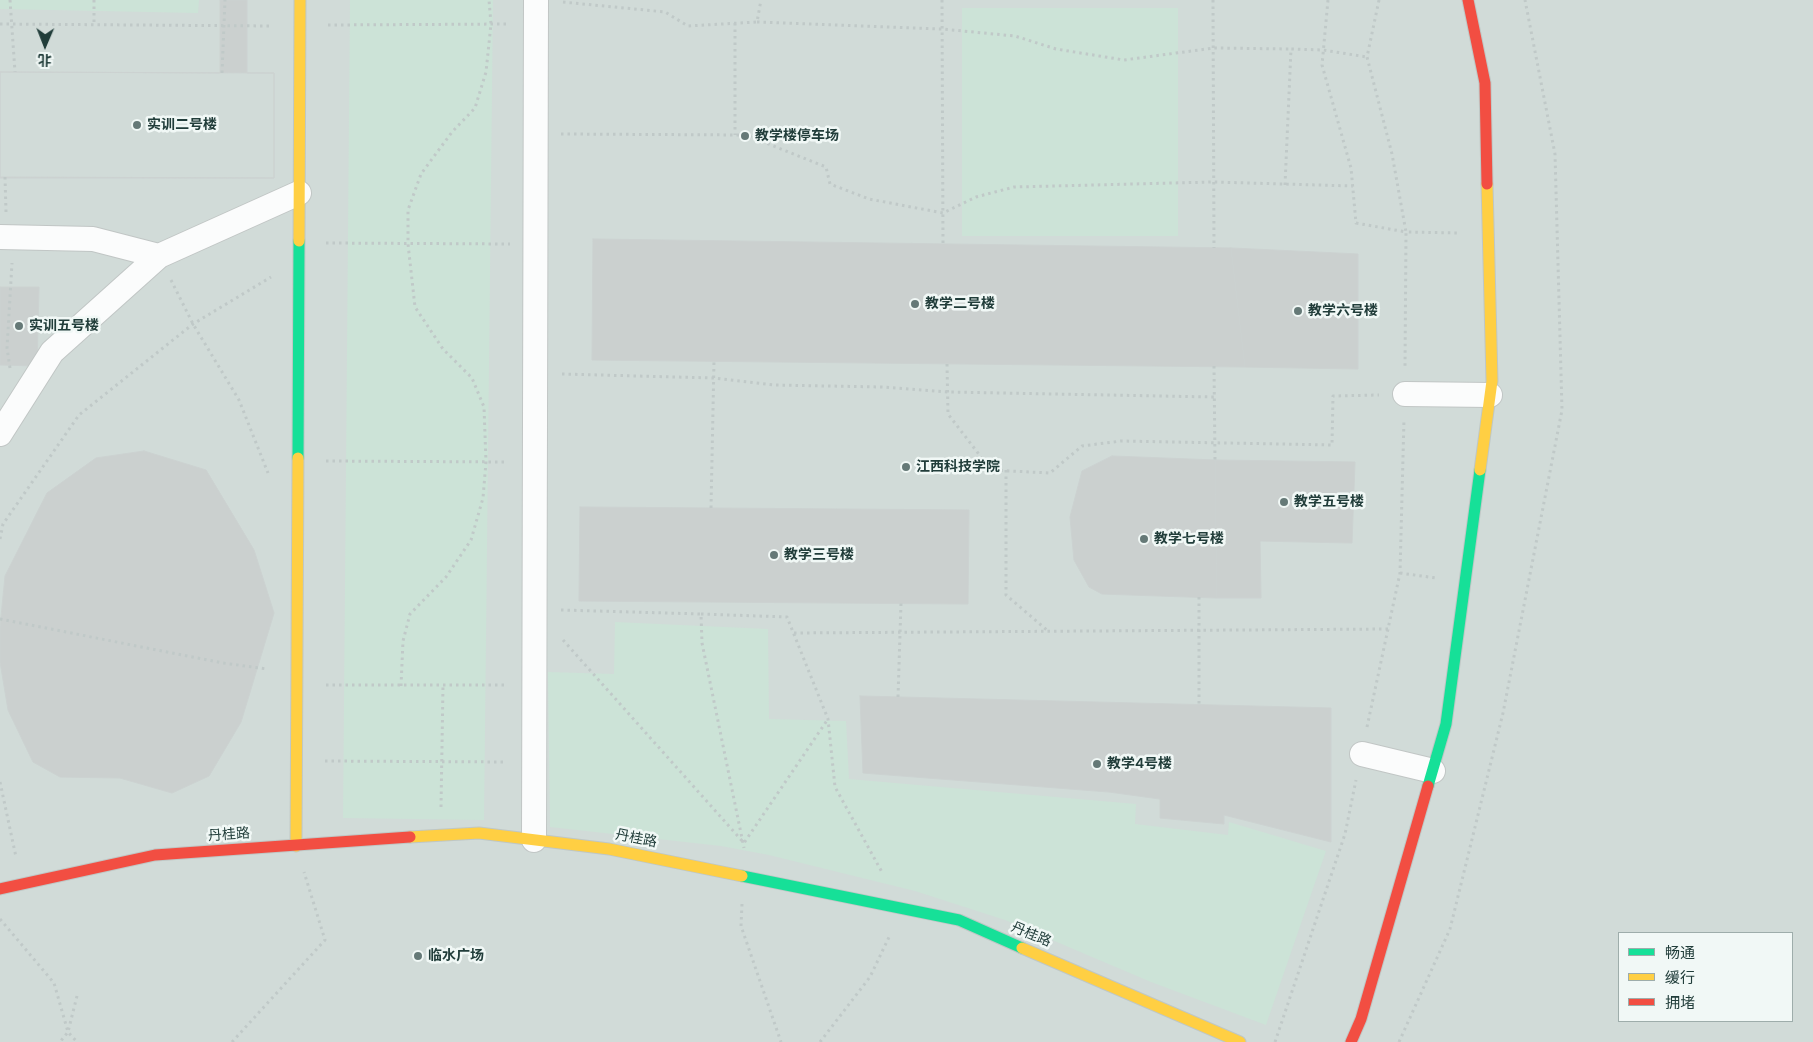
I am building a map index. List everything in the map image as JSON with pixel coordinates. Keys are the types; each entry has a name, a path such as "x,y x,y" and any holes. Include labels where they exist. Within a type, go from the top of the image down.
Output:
{"street":[{"path":"296,846 300,0"},
{"path":"534,840 536,0"},
{"path":"1351,1042 1361,1019 1446,724 1492,381 1485,83 1468,0"},
{"path":"0,434 52,352 159,256 299,193"},
{"path":"3,237 93,240 159,256"},
{"path":"1405,394 1490,395"},
{"path":"1362,754 1432,771"},
{"name":"丹桂路","path":"0,889 155,855 442,835 478,833 609,849 959,920 1240,1042"}],"path":[{"path":"10,0 15,72"},
{"path":"94,0 94,25"},
{"path":"222,72 225,0"},
{"path":"401,686 403,641 410,614 446,577 471,540 483,498 486,462 484,407 472,378 443,349 415,307 408,244 408,210 421,174 452,132 475,108 486,72 491,24 489,0"},
{"path":"757,22 761,0"},
{"path":"942,0 942,242"},
{"path":"1213,0 1214,248"},
{"path":"1328,0 1322,65 1351,168 1356,223 1406,232 1488,233"},
{"path":"1274,1042 1345,834 1400,573 1405,394 1406,232 1392,154 1367,57 1379,0"},
{"path":"1399,1042 1450,929 1502,713 1562,410 1555,154 1525,0"},
{"path":"562,2 665,12 688,26 757,22 942,29 1015,36 1056,49 1124,60 1214,48 1323,50 1367,57"},
{"path":"0,24 300,26 536,24"},
{"path":"735,24 735,135"},
{"path":"1285,185 1291,49"},
{"path":"536,134 746,135 826,167 830,184 869,199 943,213 976,197 1014,187 1213,182 1352,186"},
{"path":"5,178 3,237 12,266 7,348 14,412"},
{"path":"299,243 536,244"},
{"path":"159,256 193,324 239,400 270,481"},
{"path":"0,539 3,524 79,415 193,324 299,260"},
{"path":"712,508 714,362"},
{"path":"947,364 948,414 992,470 1050,473 1082,446 1121,441 1332,445 1333,396 1405,394"},
{"path":"1214,366 1215,460"},
{"path":"536,374 713,378 774,385 882,387 948,392 1214,397"},
{"path":"298,460 536,462"},
{"path":"1006,470 1006,595 1049,632"},
{"path":"1400,573 1465,583"},
{"path":"1199,597 1199,705"},
{"path":"898,697 901,603"},
{"path":"536,609 787,617 828,719 835,787 902,909 870,977 820,1042"},
{"path":"536,609 744,843"},
{"path":"701,614 702,643 744,843 741,926 781,1042"},
{"path":"0,619 223,663 296,672"},
{"path":"794,633 1388,629"},
{"path":"297,685 535,686"},
{"path":"442,835 443,685"},
{"path":"744,843 828,719"},
{"path":"296,760 535,763"},
{"path":"0,782 22,884"},
{"path":"232,1042 325,940 296,846"},
{"path":"0,919 54,982 68,1032 77,1042"},
{"path":"60,1042 68,1032 77,996"}],"shaded area":[{"name":"江西科技学院","path":"0,0 1813,0 1813,1042 0,1042"}],"green space":[{"path":"0,0 199,0 198,13 0,9"},
{"path":"350,0 493,0 484,820 343,818"},
{"path":"962,8 1178,8 1178,236 962,236"},
{"path":"615,622 768,629 769,719 846,721 849,779 1136,804 1135,824 1228,835 1229,822 1326,851 1266,1025 1151,982 1005,920 915,891 769,855 721,846 550,827 548,672 614,674"}],"building":[{"name":"实训二号楼","path":"220,0 247,0 247,73 274,73 274,178 0,178 0,72 220,73"},
{"name":"实训二号楼","path":"0,72 274,73 274,178 0,177"},
{"name":"教学二号楼","path":"593,239 1231,248 1245,367 592,360"},
{"name":"教学六号楼","path":"1231,248 1358,254 1358,369 1245,367"},
{"name":"实训五号楼","path":"0,287 39,287 37,366 0,365"},
{"path":"144,451 206,470 254,550 274,613 241,722 209,776 172,793 120,778 60,777 33,762 8,710 0,662 0,627 5,576 47,493 96,458"},
{"name":"教学七号楼","path":"1112,456 1215,460 1217,598 1102,594 1089,587 1074,560 1070,517 1082,471"},
{"name":"教学五号楼","path":"1215,460 1355,462 1352,543 1260,541 1261,598 1217,598"},
{"name":"教学三号楼","path":"580,507 969,510 968,604 579,601"},
{"name":"教学4号楼","path":"860,696 1331,708 1331,842 1224,815 1224,824 1160,818 1160,799 1109,792 863,773"}],"traffic: fast":[{"path":"298,458 299,241"},
{"path":"1428,786 1446,724 1480,470"},
{"path":"742,876 959,920 1022,948"}],"traffic: slow":[{"path":"299,241 300,0"},
{"path":"1480,470 1492,381 1487,184"},
{"path":"296,846 298,458"},
{"path":"410,837 479,833 609,849 742,876"},
{"path":"1022,948 1240,1042"}],"traffic: jam":[{"path":"1468,0 1485,83 1487,184"},
{"path":"1351,1042 1361,1019 1428,786"},
{"path":"0,889 155,855 410,837"}],"place":[{"name":"实训二号楼","path":"137,125"},
{"name":"教学楼停车场","path":"745,136"},
{"name":"教学二号楼","path":"915,304"},
{"name":"教学六号楼","path":"1298,311"},
{"name":"实训五号楼","path":"19,326"},
{"name":"江西科技学院","path":"906,467"},
{"name":"教学五号楼","path":"1284,502"},
{"name":"教学七号楼","path":"1144,539"},
{"name":"教学三号楼","path":"774,555"},
{"name":"教学4号楼","path":"1097,764"},
{"name":"临水广场","path":"418,956"}]}
